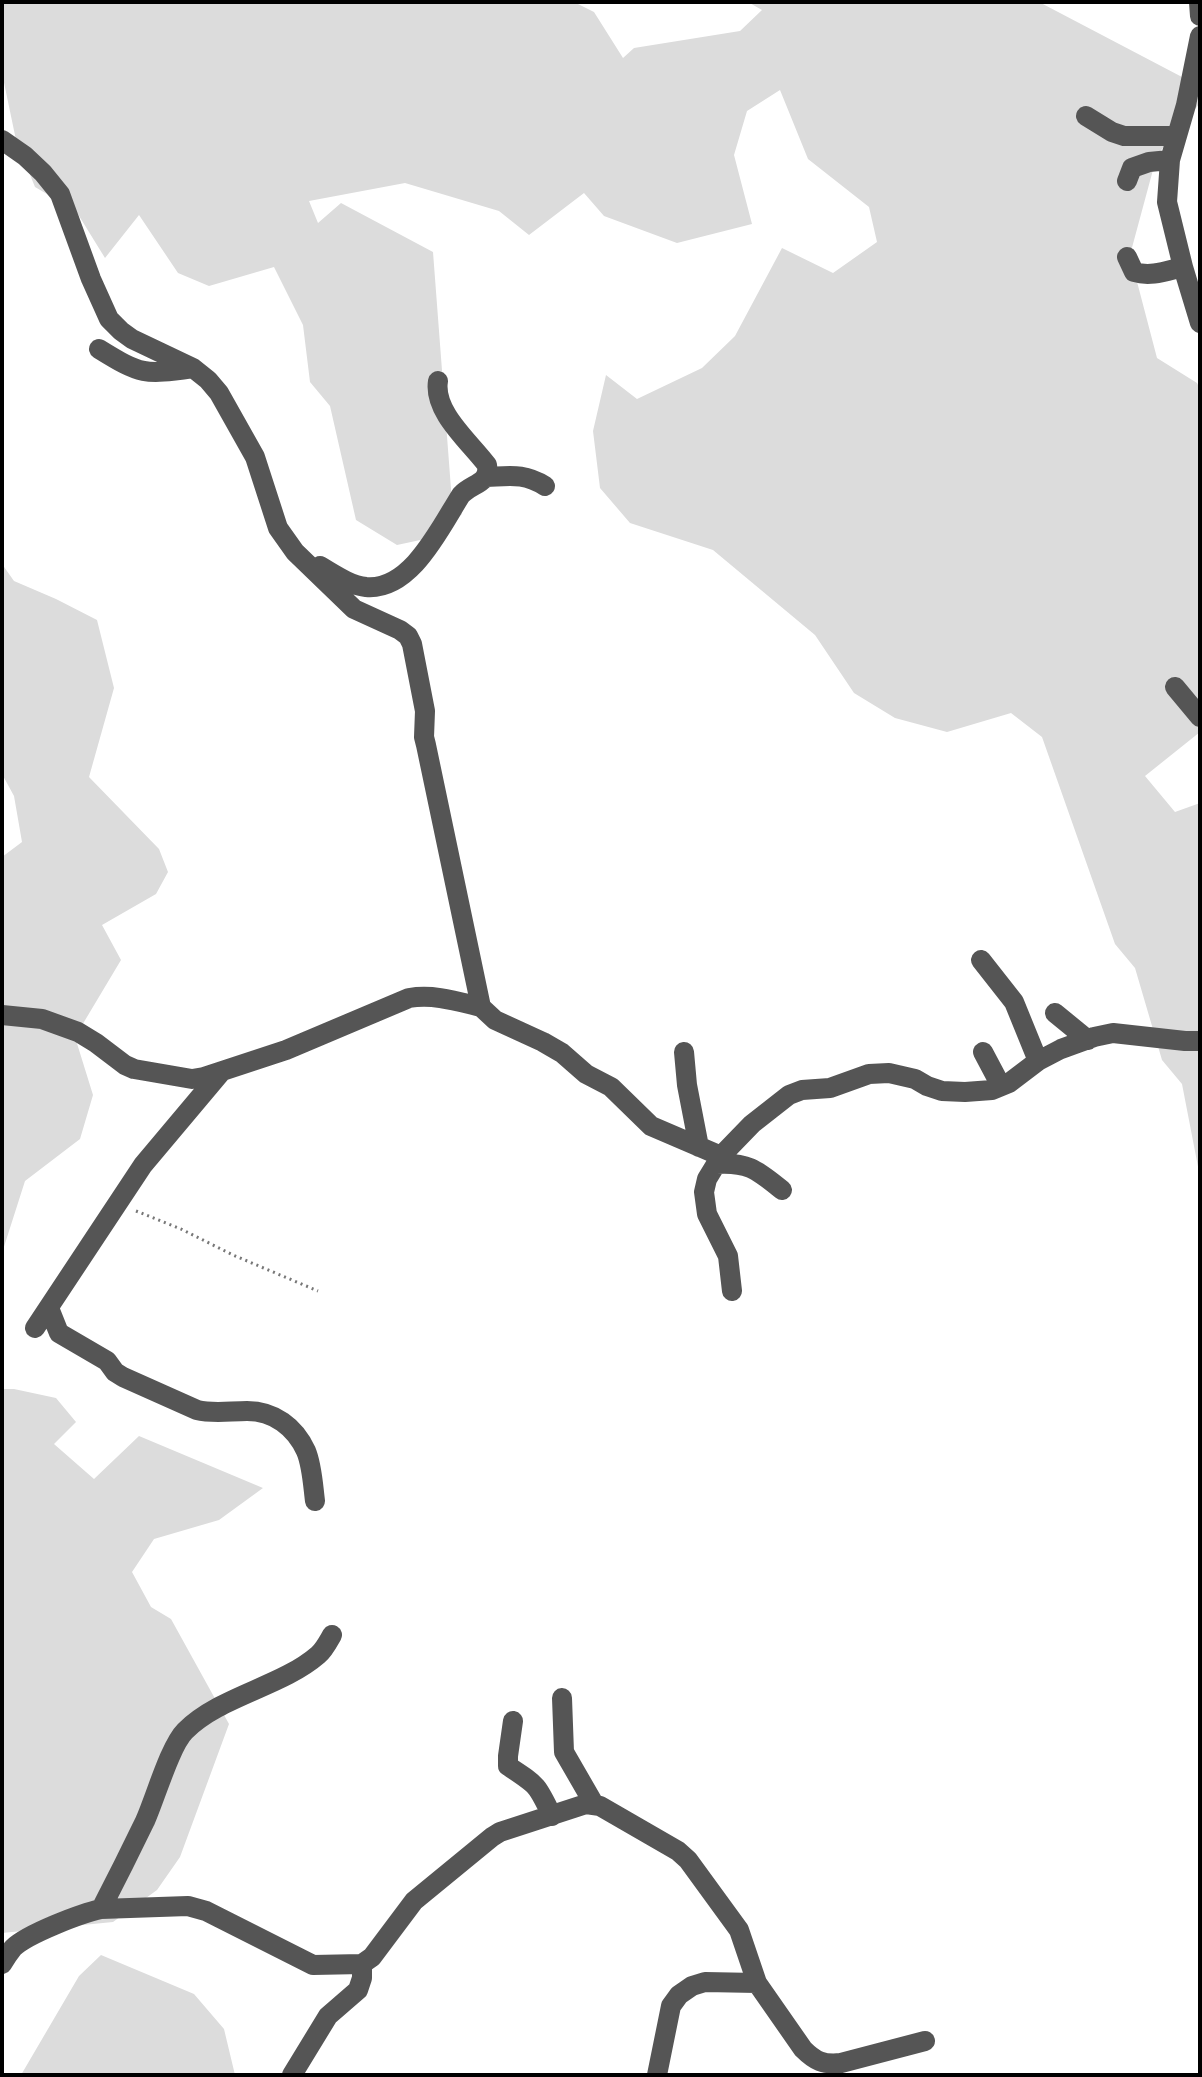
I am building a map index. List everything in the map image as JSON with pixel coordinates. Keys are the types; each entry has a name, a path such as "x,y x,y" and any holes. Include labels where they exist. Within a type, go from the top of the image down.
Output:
{"street":[{"path":"1199,2 1200,16"},
{"path":"1200,36 1186,105 1170,160 1167,202 1200,323"},
{"path":"1086,116 1124,136 1177,136"},
{"path":"2,140 25,156 60,194 109,319 132,339 193,368 219,393 255,457 278,528 295,552 354,609 408,636 425,711 424,737 481,1007"},
{"path":"1127,181 1132,168 1170,160"},
{"path":"1127,257 1134,272 1143,274 1183,267"},
{"path":"99,349 129,367 146,372 193,368"},
{"path":"295,552 364,587 394,581 408,572 461,495 483,481 488,472 487,465 439,403 438,381"},
{"path":"487,477 520,475 545,486"},
{"path":"1175,687 1200,717"},
{"path":"981,960 1014,1002 1038,1061"},
{"path":"2,1015 42,1019 78,1032 134,1069 192,1079 286,1050 409,998 440,997 481,1007 495,1020 543,1042 562,1053 586,1074 611,1087 651,1126 699,1147 718,1160 749,1166 782,1190"},
{"path":"1055,1013 1088,1040"},
{"path":"732,1291 728,1256 707,1214 707,1179 718,1160 752,1124 789,1095 802,1090 830,1088 869,1074 889,1073 915,1079 941,1099 965,1092 992,1090 1009,1083 1038,1061 1061,1049 1113,1033 1200,1041"},
{"path":"684,1052 699,1147"},
{"path":"983,1052 1001,1086"},
{"path":"35,1328 143,1165 222,1071"},
{"path":"49,1308 59,1333 107,1361 123,1377 197,1410 258,1412 284,1422 307,1453 315,1501"},
{"path":"101,1909 145,1820 182,1733 199,1719 315,1657 332,1635"},
{"path":"562,1698 564,1752 594,1804"},
{"path":"513,1721 508,1766 535,1783 552,1816"},
{"path":"2,1964 13,1948 24,1941 89,1911 188,1906 313,1965 362,1964 372,1957 414,1901 492,1837 586,1804 594,1804 683,1855 739,1930 757,1983 803,2049 820,2063 844,2069 925,2041"},
{"path":"292,2075 328,2016 358,1990 362,1964"},
{"path":"657,2075 671,2006 679,1995 705,1982 757,1983"}],"path":[{"path":"118,1203 318,1291"}],"shaded area":[{"path":"2,2 574,2 594,12 623,58 634,48 740,31 762,10 748,2 1039,2 1182,77 1200,98 1200,103 1157,155 1130,255 1157,358 1197,383 1200,389 1200,732 1145,776 1175,812 1200,803 1200,1177 1182,1084 1162,1060 1135,968 1115,944 1042,737 1011,713 947,732 895,718 854,693 815,635 713,550 630,523 600,488 593,431 606,375 637,399 702,368 735,336 782,248 833,273 877,242 869,207 808,159 780,90 747,111 734,155 752,224 677,243 604,216 584,193 529,235 499,211 405,183 309,201 318,223 341,203 433,252 452,502 462,514 439,536 397,545 356,520 330,406 310,382 303,325 274,267 209,286 178,273 139,215 105,258 76,211 35,187 16,140 2,73"},
{"path":"2,564 14,581 97,620 114,688 89,777 159,849 168,872 156,894 102,925 121,960 75,1037 93,1095 80,1139 25,1181 2,1253 2,857 22,842 14,796 2,774"},
{"path":"2,1389 56,1398 76,1422 54,1444 94,1479 139,1436 263,1488 219,1520 154,1539 132,1572 151,1607 171,1619 229,1724 180,1857 157,1890 113,1922 2,1933"},
{"path":"101,1955 194,1994 224,2029 235,2075 21,2075 79,1976"}]}
